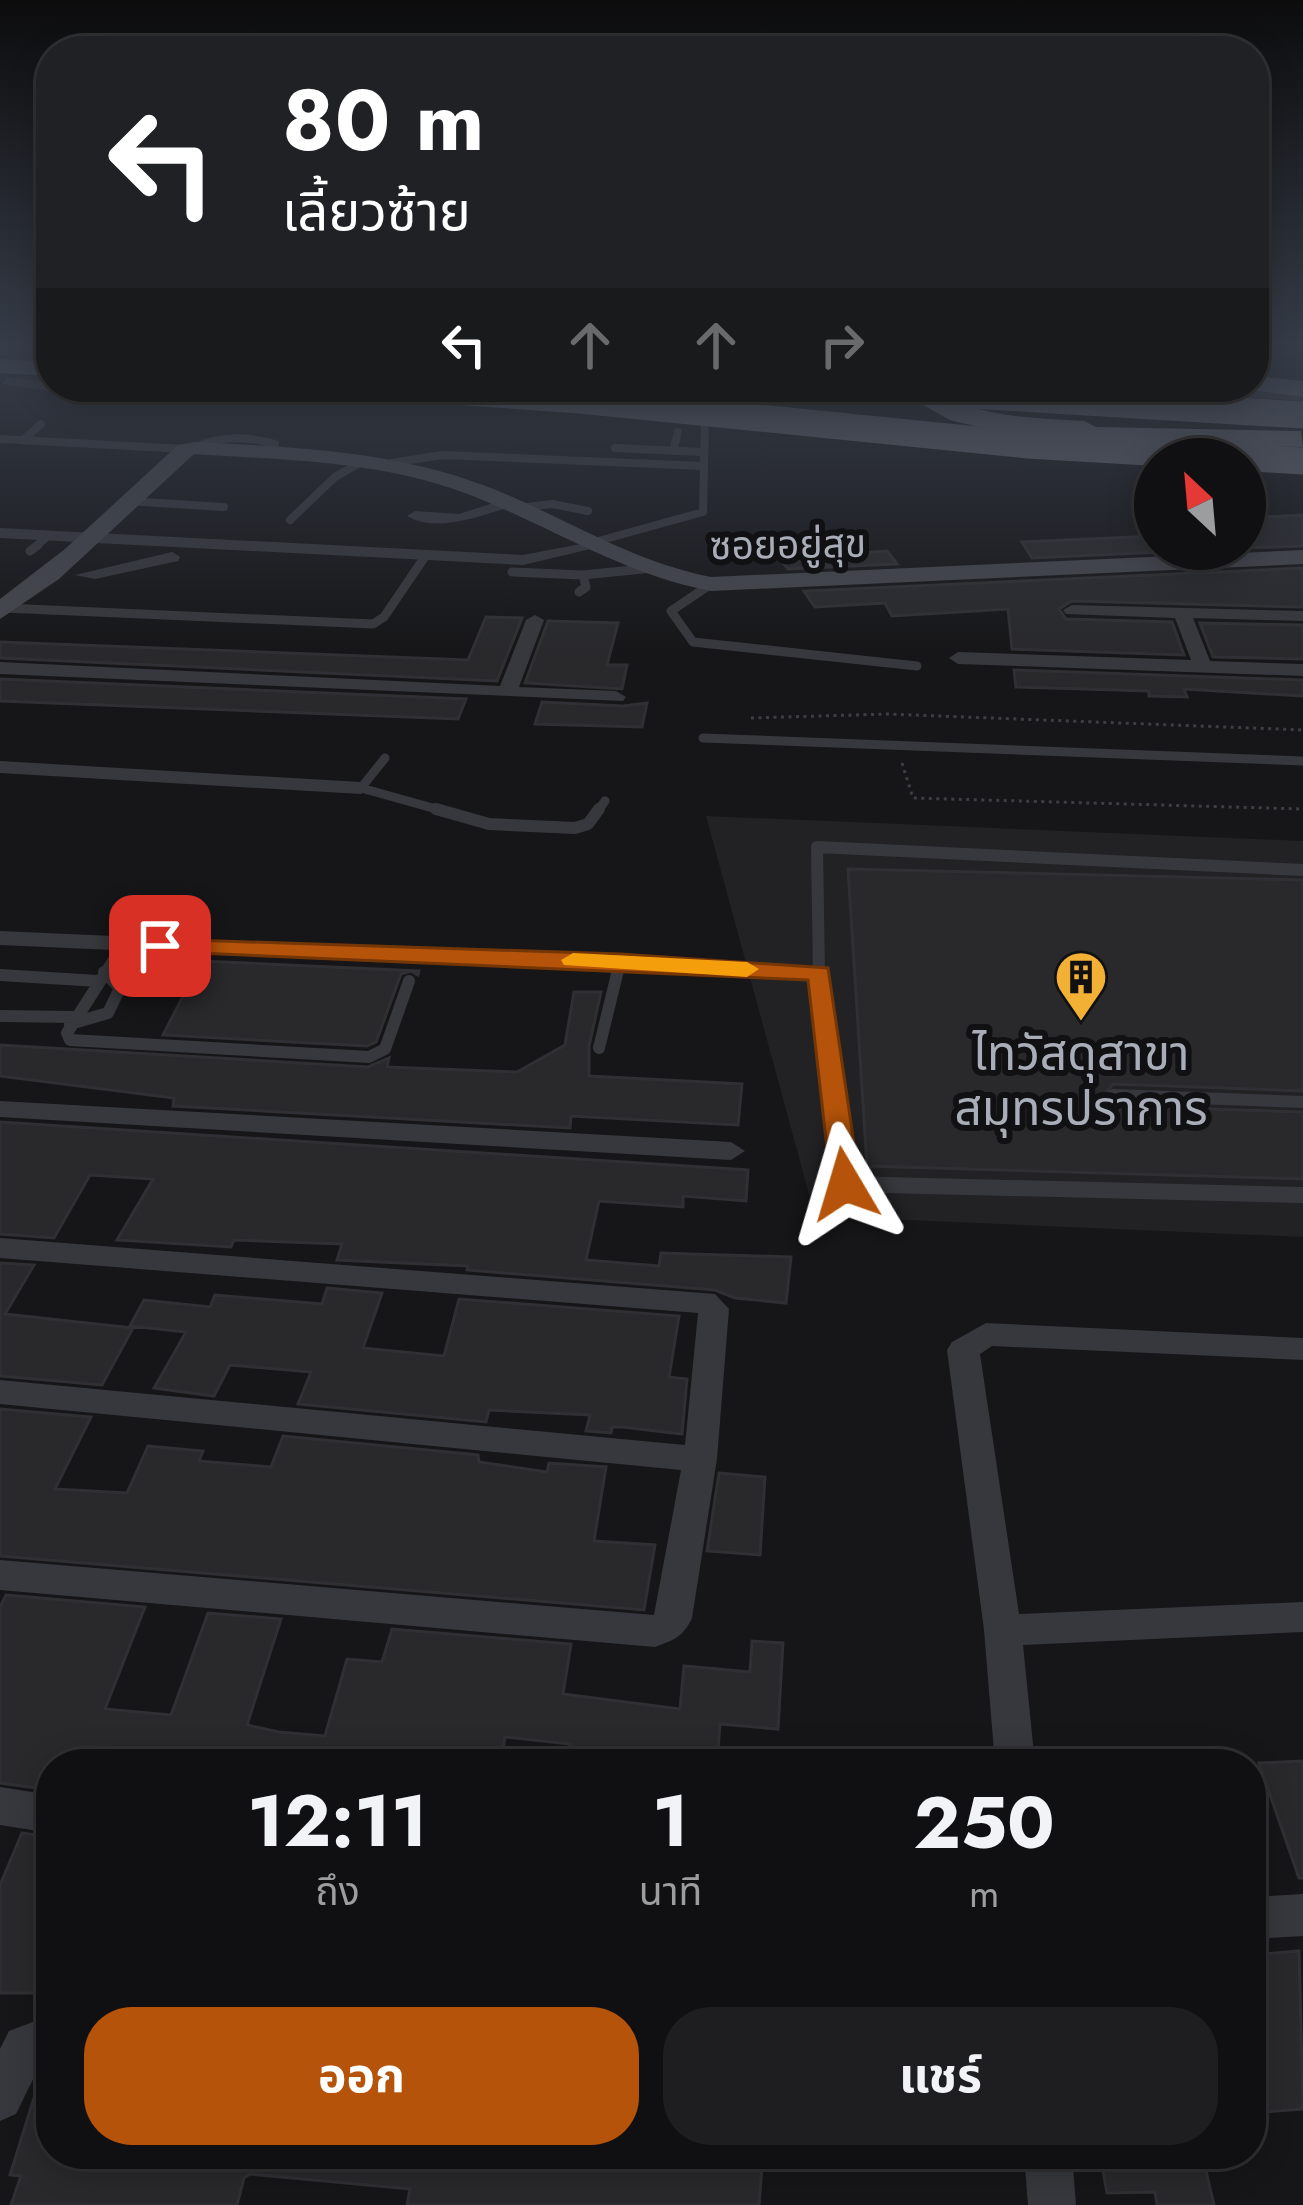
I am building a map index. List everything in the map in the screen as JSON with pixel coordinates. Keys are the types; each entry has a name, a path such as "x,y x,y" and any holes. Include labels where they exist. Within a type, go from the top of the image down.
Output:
{"street":[{"path":"150,447 189,449"},
{"path":"991,447 1134,457"},
{"path":"2,610 95,539 126,501 189,449"},
{"name":"ซอยอยู่สุข","path":"189,449 380,461 514,506 643,569 712,584 1303,557"},
{"path":"415,516 463,517 514,506"},
{"path":"463,517 485,530"},
{"path":"0,533 523,560 589,546"},
{"path":"83,575 107,574 155,557 222,559 240,546"},
{"path":"1072,610 1303,616"},
{"path":"1182,612 1203,666"},
{"path":"508,691 536,620"},
{"path":"958,658 1303,670"},
{"path":"0,668 616,697"},
{"path":"0,767 361,788"},
{"path":"0,938 819,974"},
{"path":"0,1109 731,1151"},
{"path":"0,1248 712,1304 700,1459 674,1618 667,1627 655,1631 0,1575"},
{"path":"1014,1749 1003,1630 963,1350 971,1340 986,1334 1303,1349"},
{"path":"0,1392 700,1459"},
{"path":"1003,1630 1303,1617"},
{"path":"0,1806 36,1812"},
{"path":"1266,1917 1303,1915"},
{"path":"0,2098 25,2047 36,2042"},
{"path":"1049,2169 1052,2205"}],"lane":[{"path":"673,451 674,447"},
{"path":"589,546 703,512 702,447"},
{"path":"615,448 702,452"},
{"path":"290,520 335,477 380,461 442,455 704,466"},
{"path":"126,501 224,507"},
{"path":"514,506 552,504 588,512"},
{"path":"30,551 48,536"},
{"path":"2,610 373,624 385,617 426,555"},
{"path":"512,572 583,575 643,569"},
{"path":"579,592 586,586 583,575"},
{"path":"712,584 670,611 693,642 916,666"},
{"path":"703,738 1303,760"},
{"path":"386,758 361,788 489,824 575,828 588,824 605,801"},
{"path":"1303,870 817,847 819,974 845,1184 1303,1195"},
{"path":"124,944 72,1020 67,1034 78,1044 369,1058 385,1049 409,981"},
{"path":"599,1048 620,962"},
{"path":"0,975 101,977 120,988 107,1013 72,1020 0,1016"},
{"path":"1113,1095 1303,1102"}],"path":[{"path":"745,718 887,714 1303,730"},
{"path":"900,756 913,797 1303,809"}],"shaded area":[{"name":"ไทวัสดุสาขา สมุทรปราการ","path":"706,816 1303,841 1303,1237 815,1216"}],"building":[{"path":"1303,515 1303,546 1266,547 1266,517"},
{"path":"1134,537 1134,553 1032,558 1022,542"},
{"path":"887,551 897,564 788,569 780,559"},
{"path":"1303,568 1303,607 1072,601 1059,609 1066,619 1172,622 1184,655 1012,649 1008,609 892,616 885,603 815,607 804,591 1266,570"},
{"path":"486,617 522,618 497,681 0,658 0,642 468,660"},
{"path":"548,621 618,623 607,665 627,665 622,689 525,683"},
{"path":"1200,623 1303,625 1303,659 1213,657"},
{"path":"1014,670 1303,680 1303,696 1184,689 1187,697 1149,696 1149,691 1016,687"},
{"path":"0,679 466,699 458,719 0,701"},
{"path":"542,702 647,703 642,727 535,724"},
{"name":"ไทวัสดุสาขา สมุทรปราการ","path":"848,869 1303,880 1303,1091 1113,1084 1103,1096 1113,1106 1303,1112 1303,1179 867,1166"},
{"path":"201,961 419,971 418,975 401,974 376,1042 367,1046 163,1035"},
{"path":"574,992 601,992 589,1046 589,1076 742,1084 738,1125 571,1116 570,1128 173,1106 174,1098 0,1076 0,1045 368,1067 389,1058 387,1067 517,1072 565,1045"},
{"path":"0,1122 748,1170 746,1201 683,1196 683,1207 599,1201 586,1260 659,1266 661,1253 791,1257 786,1303 735,1298 715,1290 467,1270 468,1266 337,1260 342,1244 234,1240 231,1247 117,1240 153,1179 90,1175 54,1238 0,1234"},
{"path":"0,1263 34,1265 5,1314 133,1328 102,1385 0,1376"},
{"path":"327,1288 382,1293 363,1348 444,1356 459,1299 679,1316 669,1377 687,1379 682,1434 622,1427 612,1427 611,1433 586,1431 590,1415 489,1410 486,1422 298,1404 311,1372 230,1365 214,1396 154,1388 186,1332 130,1326 144,1300 210,1307 215,1295 322,1304"},
{"path":"0,1409 91,1417 55,1489 127,1493 148,1446 203,1451 199,1461 271,1467 283,1436 478,1455 479,1462 547,1472 549,1463 606,1467 594,1541 655,1545 644,1610 0,1556"},
{"path":"719,1473 765,1477 760,1555 707,1551"},
{"path":"6,1595 145,1607 105,1709 171,1715 208,1613 281,1619 247,1725 325,1736 347,1659 382,1662 392,1629 571,1644 563,1694 680,1709 684,1666 750,1672 752,1641 783,1643 778,1729 720,1724 718,1749 569,1749 570,1744 505,1737 503,1749 36,1749 36,1788 0,1783 0,1607"},
{"path":"1303,1761 1303,1878 1299,1878 1266,1783 1266,1763"},
{"path":"22,1833 36,1835 36,1993 0,1993 0,1885"},
{"path":"1299,1951 1303,2109 1266,2112 1266,1954"},
{"path":"36,2091 36,2169 762,2169 759,2205 407,2205 410,2189 250,2174 244,2178 237,2205 11,2205 21,2176 10,2175"},
{"path":"1103,2169 1206,2169 1214,2205 1157,2205 1155,2192 1107,2193"}],"slow traffic":[{"path":"573,960 747,969"}],"place":[{"name":"ไทวัสดุสาขา สมุทรปราการ","path":"1081,1023"}],"route":[{"path":"160,946 819,974 845,1184"}]}
